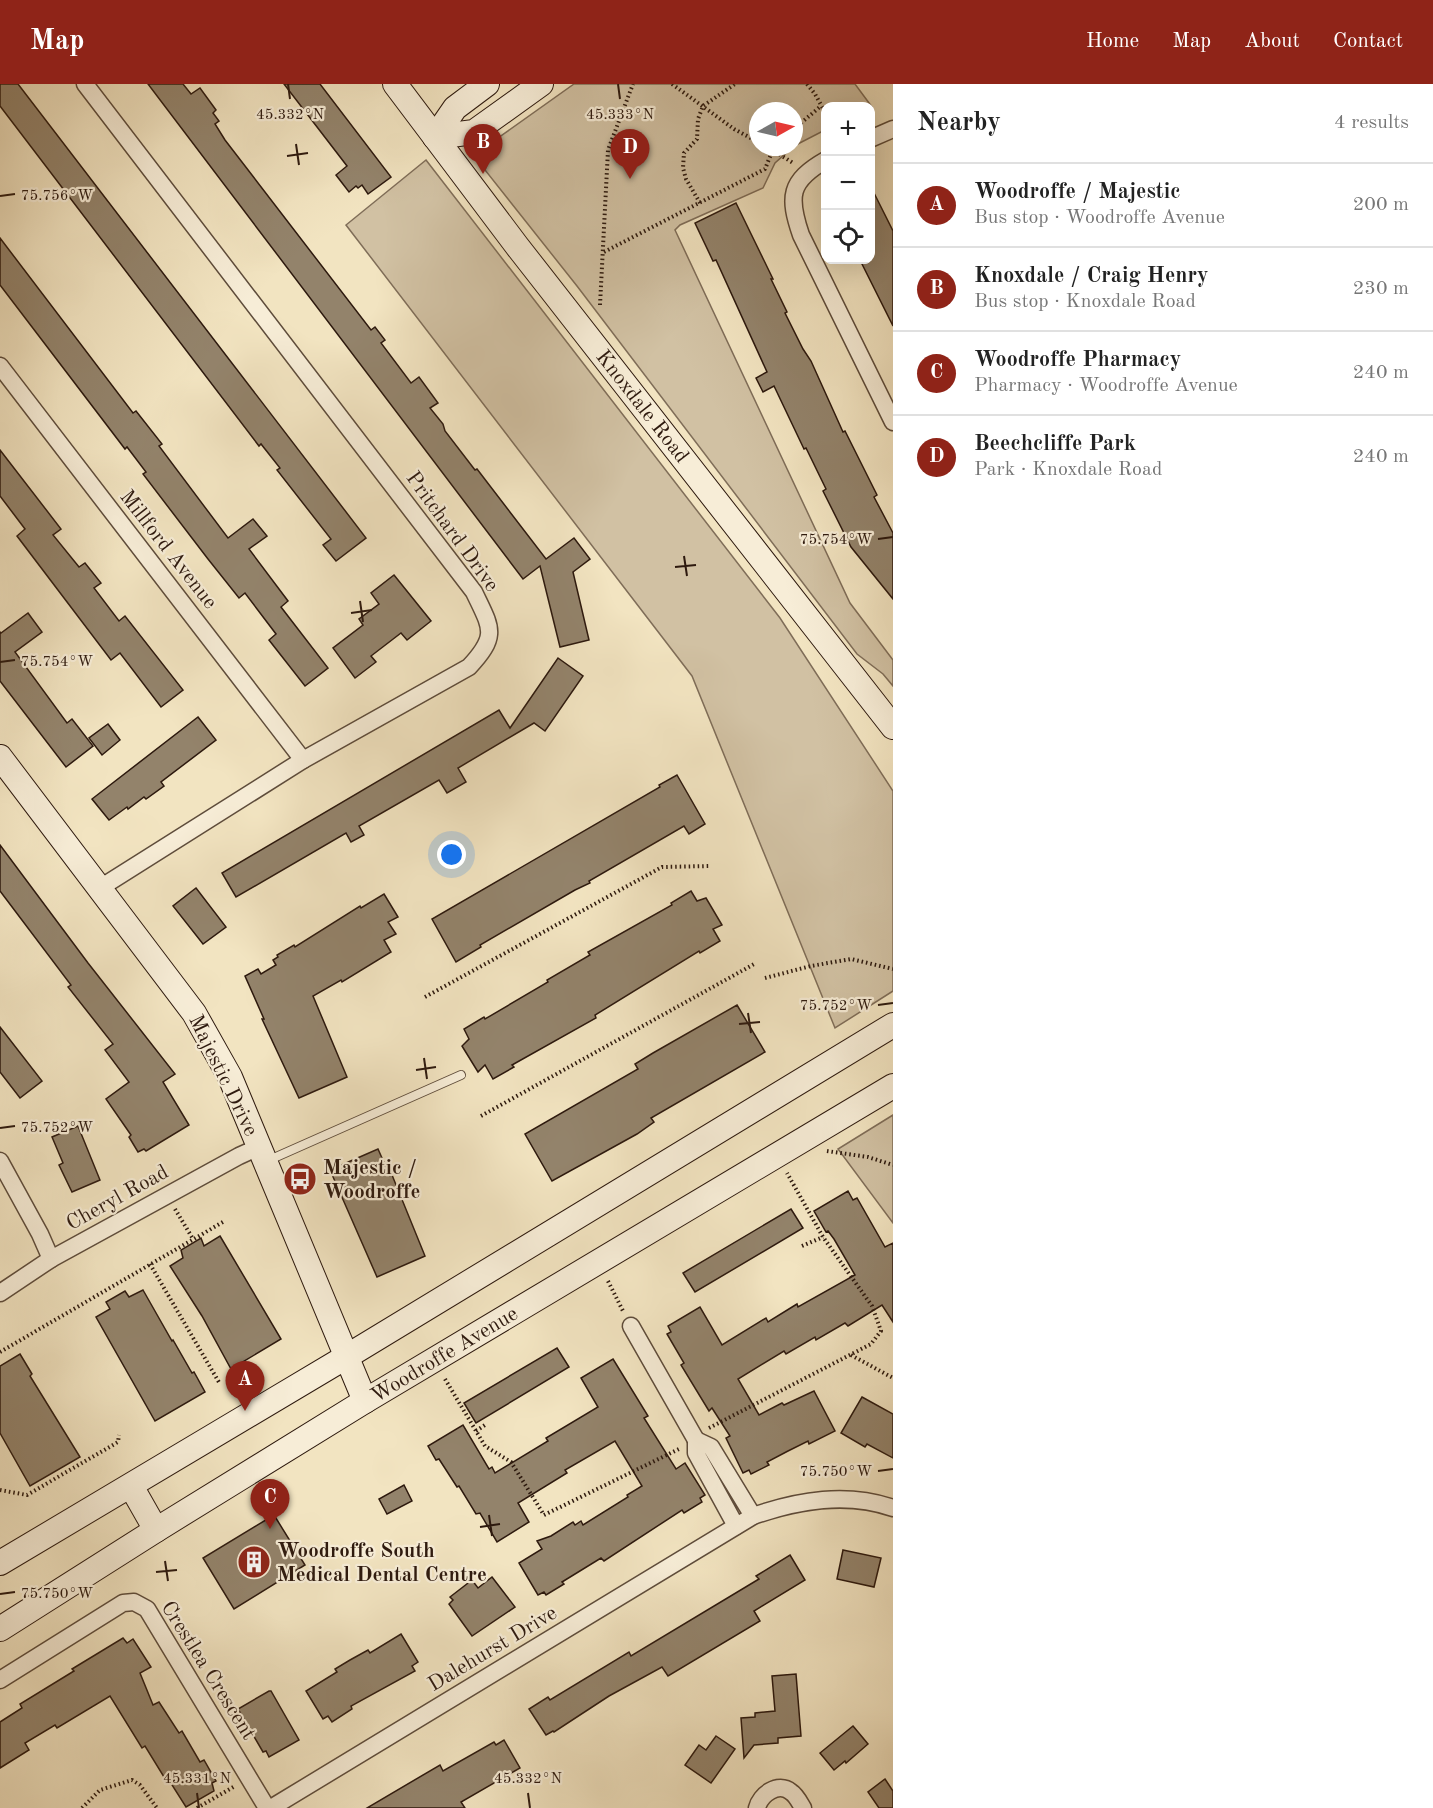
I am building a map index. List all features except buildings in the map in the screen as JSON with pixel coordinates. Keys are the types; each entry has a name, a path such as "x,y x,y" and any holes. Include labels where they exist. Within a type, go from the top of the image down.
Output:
{"main road":[{"name":"Knoxdale Road","path":"395,84 518,246 893,727"},
{"path":"435,137 455,108 487,84"},
{"path":"435,137 474,132 541,84"},
{"name":"Majestic Drive","path":"0,757 194,1013 230,1077 364,1401"},
{"path":"0,1563 346,1357 893,1025"},
{"name":"Woodroffe Avenue","path":"0,1629 364,1401 893,1086"},
{"path":"131,1486 156,1530"}],"street":[{"name":"Pritchard Drive","path":"85,84 474,592 490,626 485,650 469,667 303,760 100,888"},
{"path":"875,137 893,129"},
{"path":"821,162 799,179 793,191 794,212 801,235 893,422"},
{"name":"Millford Avenue","path":"0,366 303,760"},
{"name":"Cheryl Road","path":"0,1293 51,1259 168,1195 262,1155"},
{"path":"0,1161 51,1259"},
{"path":"631,1326 695,1437 696,1454 736,1526"},
{"path":"695,1437 711,1447 753,1516"},
{"name":"Dalehurst Drive","path":"269,1808 753,1516 787,1504 831,1499 875,1502 893,1508"},
{"name":"Crestlea Crescent","path":"0,1680 123,1603 134,1602 147,1609 269,1808"},
{"path":"757,1808 758,1801 765,1794 774,1789 783,1788 791,1791 803,1808"}],"lane":[{"path":"262,1155 461,1076"}],"path":[{"path":"600,305 608,150 633,84"},
{"path":"672,84 734,129 749,137"},
{"path":"700,203 686,179 683,168 684,153 697,139 698,119 703,106 735,84"},
{"path":"803,121 821,106 807,84"},
{"path":"603,252 765,169 771,156"},
{"path":"784,156 807,171"},
{"path":"425,997 662,867 711,866"},
{"path":"765,978 850,959 893,969"},
{"path":"481,1116 756,963"},
{"path":"823,1150 868,1157 893,1165"},
{"path":"446,1379 485,1446 511,1462 544,1515 871,1344 881,1331 872,1306 823,1237 786,1173"},
{"path":"168,1195 193,1239"},
{"path":"0,1352 223,1222"},
{"path":"802,1246 823,1237"},
{"path":"150,1264 220,1384"},
{"path":"608,1281 631,1326"},
{"path":"851,1355 893,1378"},
{"path":"476,1431 485,1425"},
{"path":"0,1490 27,1495 118,1442 119,1435"},
{"path":"197,1808 249,1778"},
{"path":"82,1808 100,1790 132,1780 140,1785 157,1808"}],"shaded area":[{"path":"574,84 855,84 868,102 821,102 821,132 803,141 803,102 749,102 749,156 783,156 775,163 763,188 680,225 675,230 850,603 893,660 893,686 883,674 857,654 577,286 485,170 498,138"},
{"path":"426,160 780,618 893,791 893,991 835,1028 692,676 346,225"},
{"path":"893,1115 893,1223 838,1149"}],"place":[{"name":"Knoxdale / Craig Henry","path":"483,174"},
{"name":"Beechcliffe Park","path":"630,179"},
{"name":"Majestic / Woodroffe","path":"300,1179"},
{"name":"Woodroffe / Majestic","path":"245,1411"},
{"name":"Woodroffe Pharmacy","path":"270,1529"},
{"name":"Woodroffe South Medical Dental Centre","path":"254,1562"}]}
